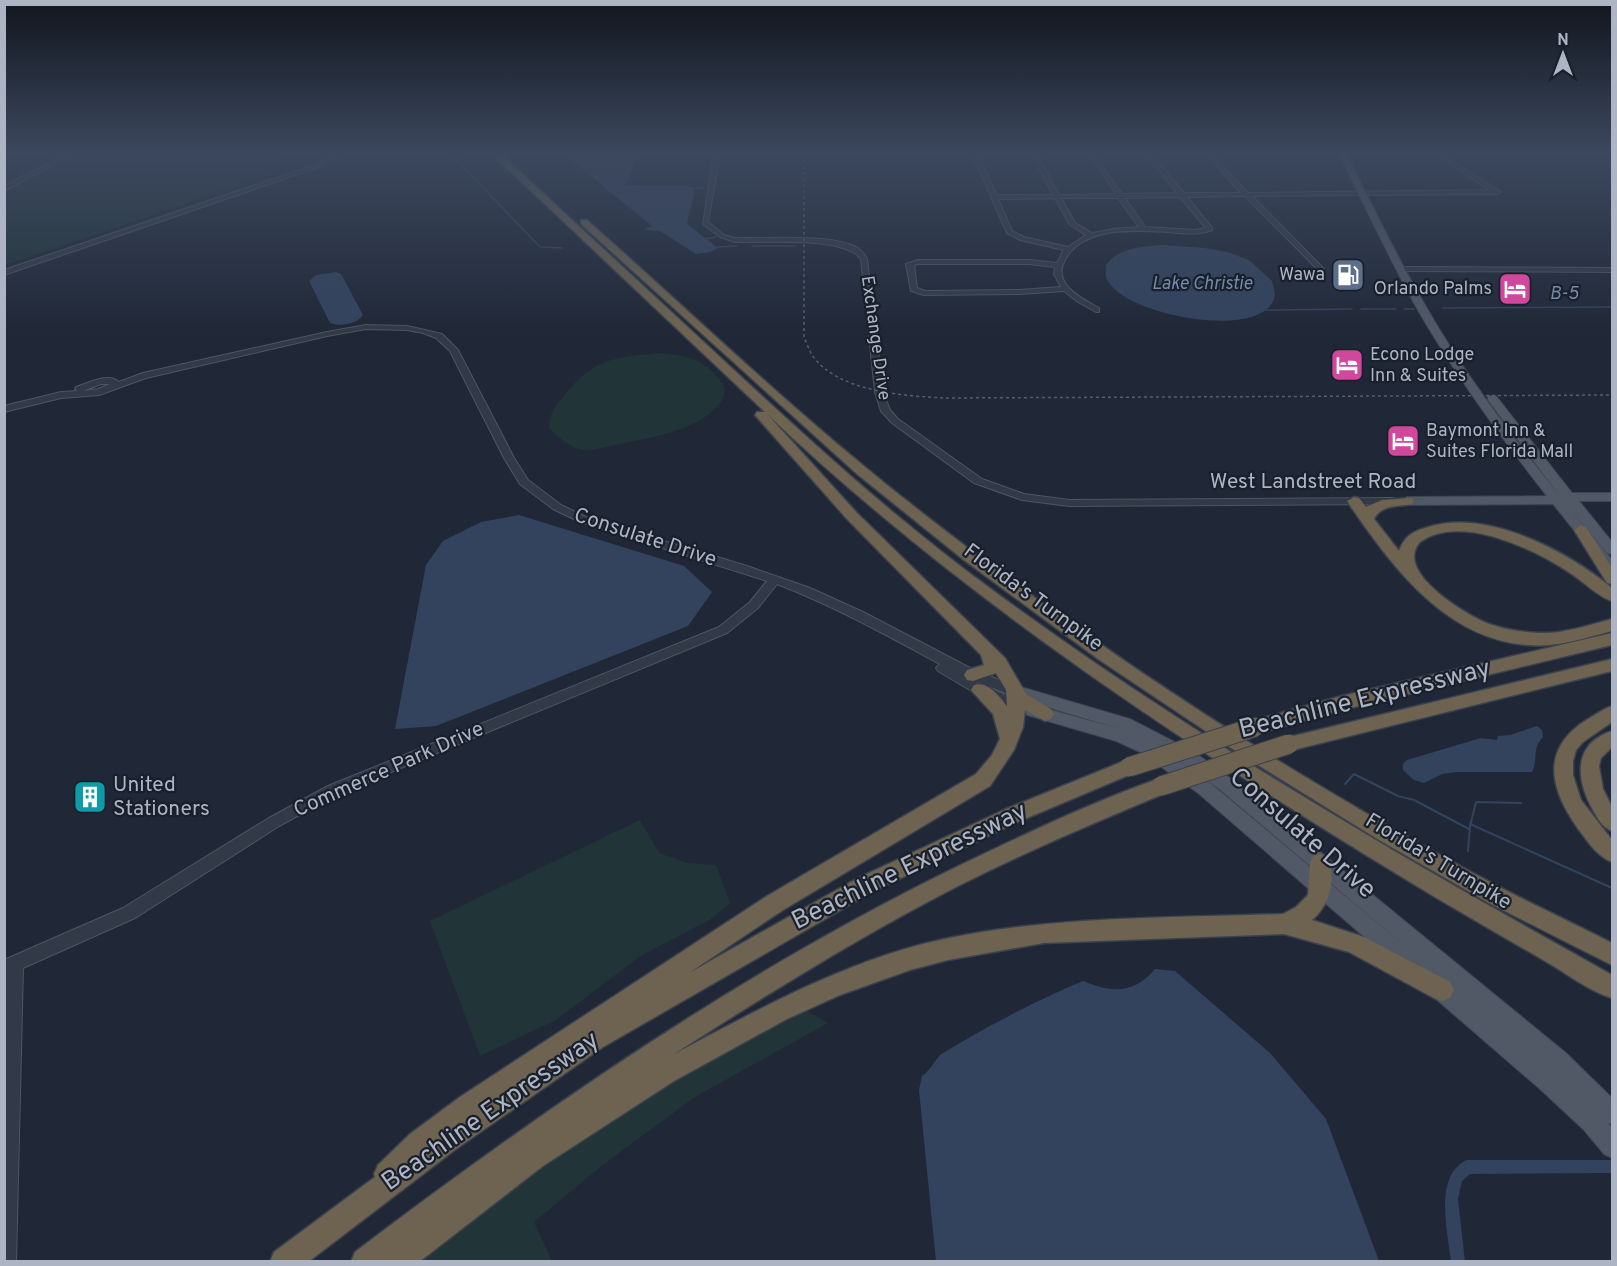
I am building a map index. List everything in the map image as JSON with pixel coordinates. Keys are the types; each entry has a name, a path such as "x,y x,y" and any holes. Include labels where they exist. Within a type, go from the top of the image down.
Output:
{"highway":[{"name":"Florida's Turnpike","path":"559,213 837,472 905,530 984,592 1090,668 1206,745 1359,841 1545,951 1612,987"},
{"name":"Florida's Turnpike","path":"575,213 868,475 953,544 1114,663 1228,737 1462,877 1612,954"},
{"path":"363,1202 380,1181 419,1143 469,1106 775,903 961,795 983,780 999,763 1008,744 1024,707 999,662 852,516 752,405 739,381"},
{"path":"1354,501 1410,575 1426,592 1450,610 1479,625 1532,638 1609,633"},
{"path":"1368,519 1372,509 1382,504 1407,501"},
{"path":"1410,575 1406,554 1414,538 1437,529 1470,528 1502,534 1534,546 1585,574 1612,596"},
{"path":"1581,530 1612,579"},
{"name":"Beachline Expressway","path":"284,1262 474,1121 595,1039 781,931 864,885 943,846 1129,767 1256,727 1609,633"},
{"path":"988,650 993,663 977,682 1004,715 1008,727 1008,744"},
{"name":"Beachline Expressway","path":"365,1262 561,1115 670,1042 772,977 863,925 958,875 1083,817 1161,786 1288,744 1612,665"},
{"path":"1612,713 1572,743 1566,752 1563,768 1567,787 1576,808 1592,831 1612,853"},
{"path":"1612,738 1594,752 1590,771 1597,798 1612,822"},
{"path":"1284,924 1311,910 1317,902 1321,889 1320,863"},
{"path":"395,1262 526,1162 626,1096 694,1056 779,1011 873,971 948,949 1044,933 1284,924 1332,935 1356,944 1442,990"}],"main road":[{"path":"1377,213 1401,269 1451,355 1503,431 1612,550"},
{"path":"1379,213 1472,369 1566,501 1581,530 1612,568"},
{"path":"1451,355 1461,364 1472,369"},
{"name":"West Landstreet Road","path":"1407,501 1566,501 1612,497"},
{"name":"West Landstreet Road","path":"1566,501 1612,505"},
{"name":"Consulate Drive","path":"1024,707 1097,714 1188,757 1224,783 1558,1061 1612,1113"},
{"name":"Consulate Drive","path":"1024,707 1120,736 1165,759 1204,788 1548,1081 1592,1122 1612,1146"}],"street":[{"path":"4,268 166,213"},
{"path":"4,273 179,213"},
{"path":"705,213 705,223 714,231 735,240 819,241 844,245 858,239"},
{"path":"1001,213 1013,236 1069,249"},
{"path":"1066,213 1072,224 1092,236"},
{"path":"1132,213 1144,230"},
{"path":"1096,310 1065,289 1058,278 1058,265 1069,249 1092,236 1113,231 1201,232 1210,229 1197,213"},
{"path":"1264,213 1321,271"},
{"name":"Exchange Drive","path":"844,245 861,254 864,259 879,392 886,411 895,421 978,481 1022,497 1069,503"},
{"path":"1058,265 1029,262 910,264 915,289 918,291 1019,292 1065,289"},
{"path":"1401,269 1612,270"},
{"name":"Consulate Drive","path":"4,409 88,389 99,392 114,383 349,330 390,326 425,331 439,336 454,350 515,470 524,482 542,497 584,520 774,580 839,605 878,624 1024,707"},
{"name":"West Landstreet Road","path":"1069,503 1407,501"},
{"name":"Commerce Park Drive","path":"10,966 129,913 274,822 333,790 723,630 754,605 774,580"},
{"path":"6,1262 10,966"}],"green space":[{"path":"5,213 157,213 5,265"},
{"path":"657,353 690,358 712,371 724,389 723,398 715,409 704,418 677,430 595,449 575,448 549,428 551,414 558,403 584,374 594,367 615,359"},
{"path":"640,820 659,853 687,863 716,865 730,903 711,919 639,957 556,1020 480,1056 430,921"},
{"path":"800,1007 828,1023 695,1097 600,1167 534,1222 552,1261 410,1262 539,1166 638,1099"}],"water":[{"path":"636,213 689,213 687,224 718,248 696,254 660,231 646,230 645,228 652,227"},
{"name":"Lake Christie","path":"1162,245 1205,248 1227,252 1249,260 1272,281 1274,299 1263,312 1244,319 1219,321 1190,318 1162,312 1137,303 1118,292 1107,279 1106,265 1117,255 1131,249"},
{"path":"336,272 341,274 363,315 357,321 348,324 330,323 309,281 316,275"},
{"path":"519,515 684,566 712,592 688,626 436,726 395,729 426,565 443,541 481,522"},
{"path":"1537,726 1542,730 1543,737 1537,746 1532,772 1456,772 1442,774 1424,783 1414,780 1403,770 1403,764 1407,760 1481,738 1497,740 1498,736 1510,735"},
{"path":"1155,969 1175,971 1270,1053 1326,1119 1379,1261 936,1261 919,1090 922,1076 943,1053 1048,997 1083,981 1104,988 1131,987"}],"waterway":[{"path":"508,213 540,247 562,248"},
{"path":"705,239 716,237"},
{"path":"718,247 737,246"},
{"path":"752,246 796,246"},
{"name":"B-5","path":"1443,308 1612,307"},
{"name":"B-5","path":"1266,310 1352,309"},
{"name":"B-5","path":"1361,309 1396,309"},
{"name":"B-5","path":"1404,309 1414,309"},
{"path":"1345,784 1354,774 1398,796 1414,800 1469,829"},
{"path":"1470,824 1476,802 1521,803"},
{"path":"1468,851 1470,824"},
{"path":"1470,824 1612,888"},
{"path":"1458,1262 1451,1199 1456,1177 1467,1167 1612,1167"}],"railway":[{"path":"804,213 804,338 812,355 823,367 838,377 873,390 945,398 1612,395"}],"place":[{"name":"Wawa","path":"1348,275"},
{"name":"Orlando Palms","path":"1515,289"},
{"name":"Econo Lodge Inn & Suites","path":"1347,365"},
{"name":"Baymont Inn & Suites Florida Mall","path":"1403,441"},
{"name":"United Stationers","path":"90,797"}]}
